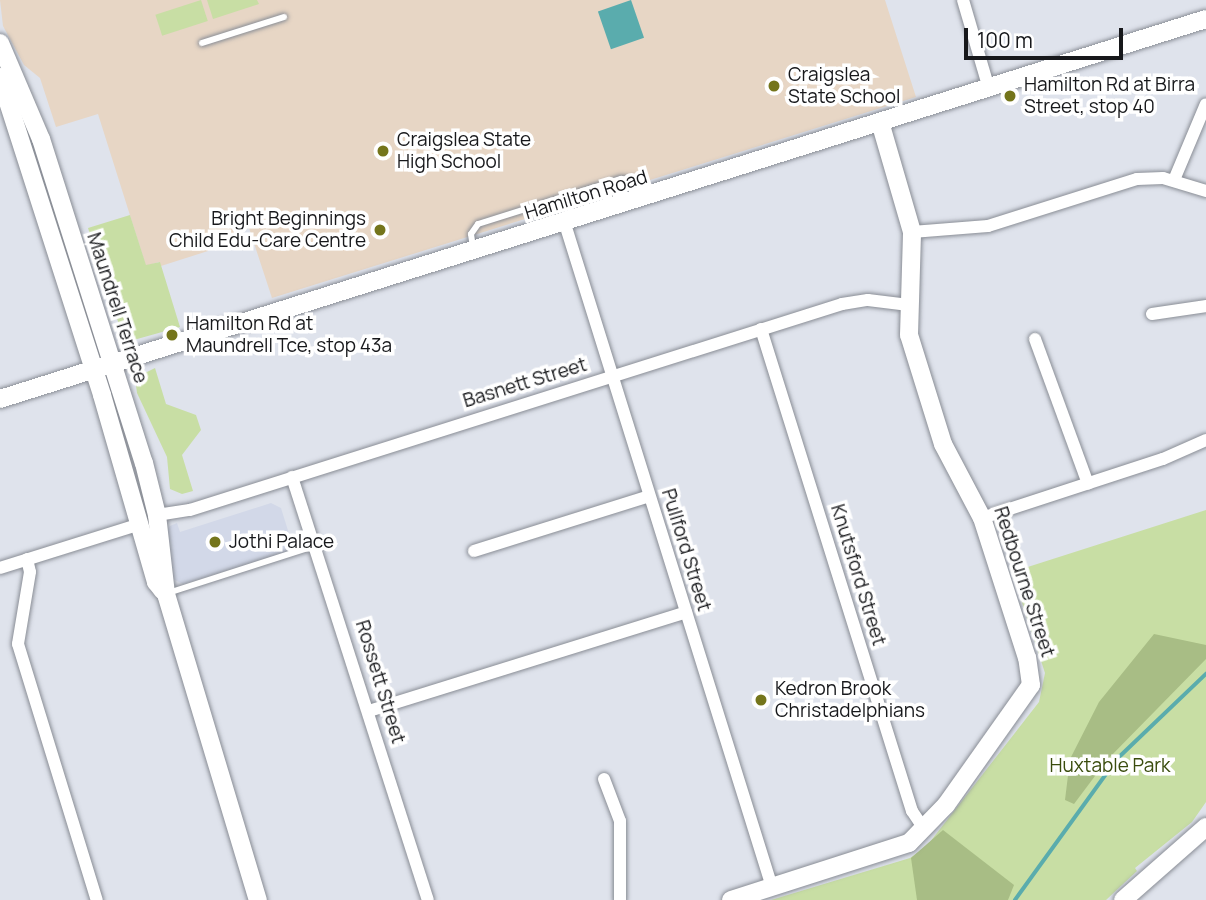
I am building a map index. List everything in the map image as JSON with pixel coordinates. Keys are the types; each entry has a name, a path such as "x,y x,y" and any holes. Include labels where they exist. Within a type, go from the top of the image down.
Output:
{"main road":[{"name":"Hamilton Road","path":"0,399 1206,21"},
{"name":"Maundrell Terrace","path":"0,43 41,139 113,364 157,515 166,594 258,900"},
{"name":"Maundrell Terrace","path":"0,77 94,370 156,582 166,594"},
{"name":"Redbourne Street","path":"731,900 896,849 924,829 1031,685 1031,671 982,518 943,444 909,335 907,305 912,232 881,125"},
{"path":"1123,900 1206,827"}],"street":[{"path":"963,0 989,89"},
{"path":"1174,180 1206,104"},
{"path":"912,232 988,226 1137,179 1174,180 1206,191"},
{"name":"Pullford Street","path":"565,224 772,887"},
{"name":"Basnett Street","path":"157,515 190,510 852,302 907,305"},
{"path":"1152,314 1206,306"},
{"name":"Knutsford Street","path":"761,329 912,811 924,829"},
{"path":"1035,339 1088,484"},
{"path":"982,518 1174,456 1206,440"},
{"name":"Rossett Street","path":"292,477 428,900"},
{"path":"474,551 649,496"},
{"path":"0,568 140,524"},
{"path":"27,559 30,572 18,644 97,900"},
{"path":"369,711 685,612"},
{"path":"604,779 620,821 620,900"}],"lane":[{"path":"202,43 284,17"},
{"path":"473,252 471,233 478,224 608,182 635,179 646,198"},
{"path":"166,594 316,545"}],"shaded area":[{"name":"Craigslea State High School","path":"0,0 885,0 916,97 272,298 249,228 205,243 208,251 161,266 159,262 146,266 98,114 56,127 40,78 24,65 3,26"},
{"path":"271,503 281,508 294,550 183,584 173,579 166,531 170,526 177,523 180,532"}],"green space":[{"path":"201,0 208,21 162,36 155,15"},
{"path":"207,0 257,0 259,4 213,19"},
{"path":"130,215 146,265 160,262 180,327 130,341 122,334 88,228"},
{"path":"155,368 166,404 196,415 201,430 182,455 193,491 182,494 170,489 167,457 137,393 135,378"},
{"name":"Huxtable Park","path":"1206,510 1206,802 1192,822 1135,868 1137,871 1106,900 771,900 910,858 926,847 1039,702 1045,673 1012,572"},
{"path":"1154,634 1206,645 1206,659 1107,760 1074,804 1065,800 1070,759 1099,702"},
{"path":"943,830 1014,885 1008,900 917,900 911,858"}],"water":[{"path":"631,0 644,38 611,49 598,11"}],"waterway":[{"path":"1015,900 1117,759 1206,674"}],"place":[{"name":"Craigslea State School","path":"774,86"},
{"name":"Hamilton Rd at Birra Street, stop 40","path":"1010,96"},
{"name":"Craigslea State High School","path":"383,151"},
{"name":"Bright Beginnings Child Edu-Care Centre","path":"380,230"},
{"name":"Hamilton Rd at Maundrell Tce, stop 43a","path":"172,335"},
{"name":"Jothi Palace","path":"215,542"},
{"name":"Kedron Brook Christadelphians","path":"761,700"}]}
